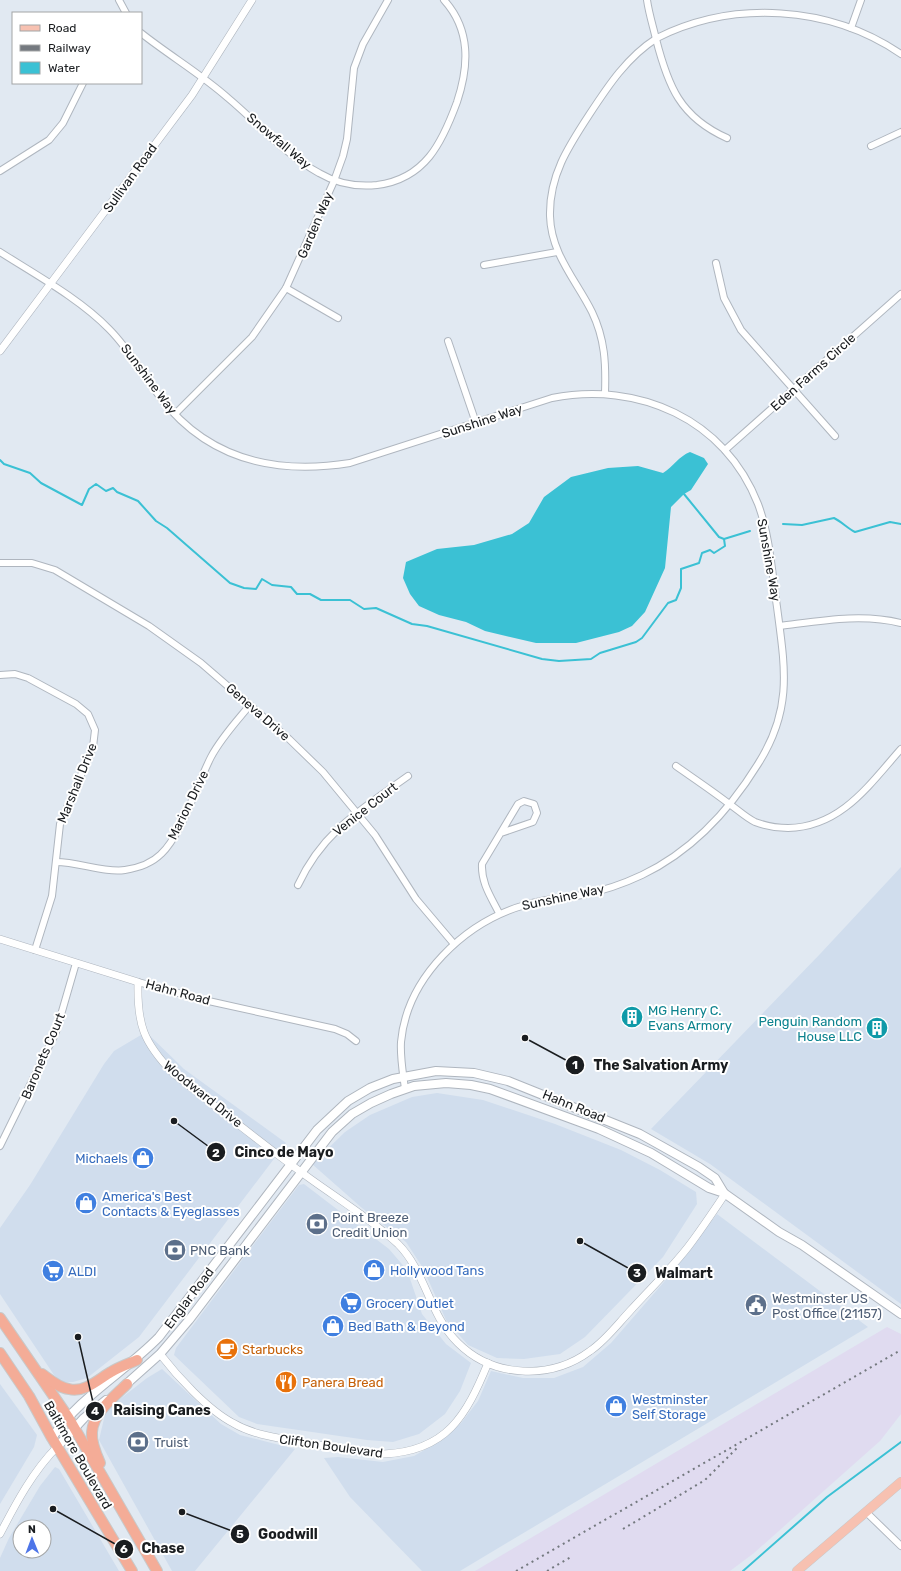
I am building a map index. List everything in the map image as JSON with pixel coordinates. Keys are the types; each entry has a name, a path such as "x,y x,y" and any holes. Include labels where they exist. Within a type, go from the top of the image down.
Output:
{"highway":[{"name":"Baltimore Boulevard","path":"0,1318 75,1427 110,1491 157,1571"},
{"name":"Baltimore Boulevard","path":"0,1353 29,1396 132,1571"},
{"path":"30,1362 40,1373 56,1384 69,1390 77,1390 91,1385 112,1371 137,1360"},
{"path":"110,1491 95,1451 92,1430 95,1421 104,1408 127,1384"}],"main road":[{"name":"Hahn Road","path":"403,1076 436,1071 462,1071 486,1075 514,1083 640,1134 699,1167 714,1178 725,1194"},
{"name":"Englar Road","path":"55,1442 68,1417 137,1360 159,1337 316,1130 348,1101 370,1088 403,1076"},
{"name":"Hahn Road","path":"405,1089 446,1083 470,1085 490,1090 606,1132 651,1153 709,1188 725,1194 780,1232 802,1245 901,1314"},
{"name":"Englar Road","path":"55,1442 127,1384 160,1354 189,1320 300,1172 332,1132 352,1114 371,1102 405,1089"},
{"path":"797,1571 901,1482"}],"street":[{"path":"119,0 125,12"},
{"name":"Sullivan Road","path":"0,351 51,285 204,77 252,0"},
{"name":"Garden Way","path":"175,414 252,337 286,288 334,181 347,139 354,68 363,44 388,0"},
{"name":"Snowfall Way","path":"142,34 204,77 292,155 318,173 334,181 370,186 399,180 419,168 440,144 455,106 466,66 466,50 461,28 455,15 444,0"},
{"path":"647,0 664,70 672,89 684,109 703,126 727,138"},
{"path":"851,28 861,0"},
{"path":"605,393 605,351 600,332 592,312 557,252 552,230 550,204 551,190 560,163 566,151 610,83 621,69 656,38 687,22 703,16 744,7 793,9 851,28 887,45 901,54"},
{"path":"0,171 49,140 63,123 82,84"},
{"path":"871,146 901,132"},
{"name":"Sunshine Way","path":"0,252 80,304 109,329 137,362 161,397 175,414 201,436 213,445 229,453 260,463 294,468 328,467 350,464 552,398 586,393 605,393 635,398 665,407 696,425 725,450 746,479 753,493 764,520 786,673 781,714 765,752 730,804 688,847 641,875 597,892 527,904 500,913 480,924 454,944 426,978 408,1012 401,1044 405,1089"},
{"path":"484,265 557,252"},
{"path":"716,263 724,298 741,330 835,436"},
{"path":"286,288 338,318"},
{"name":"Eden Farms Circle","path":"725,450 901,294"},
{"path":"448,341 476,423"},
{"name":"Geneva Drive","path":"0,563 32,563 55,570 170,639 250,706 289,739 323,772 358,812 427,913 454,944"},
{"path":"780,626 851,618 887,620 901,623"},
{"name":"Marshall Drive","path":"0,676 15,674 44,685 76,704 88,714 93,722 95,738 93,747 60,824 57,835 56,862 52,896 34,950"},
{"name":"Marion Drive","path":"56,862 84,864 105,870 125,870 143,865 161,854 173,840 219,744 250,706"},
{"path":"676,766 742,814 764,825 778,828 800,828 816,825 846,808 871,784 901,749"},
{"name":"Venice Court","path":"298,885 320,848 330,835 358,812 408,776"},
{"path":"500,913 486,888 482,874 482,864 518,804 524,801 534,804 537,813 533,822 501,833"},
{"name":"Hahn Road","path":"0,939 138,982 204,1000 335,1029 347,1034 356,1041"},
{"name":"Baronets Court","path":"0,1146 56,1032 76,963"},
{"name":"Woodward Drive","path":"138,982 140,1021 147,1041 158,1057 173,1072 300,1172 380,1230 402,1248 417,1269 434,1309 445,1329 459,1345 488,1363 510,1370 537,1371 554,1368 572,1362 590,1351 607,1336 682,1254 725,1194"},
{"name":"Clifton Boulevard","path":"160,1354 171,1370 208,1404 222,1416 241,1427 261,1435 384,1454 398,1453 424,1446 449,1430 463,1415 473,1398 488,1363"},
{"name":"Englar Road","path":"0,1534 55,1442"},
{"path":"866,1512 901,1546"}],"shaded area":[{"path":"901,867 901,1304 710,1164 651,1129 820,954"},
{"path":"146,1032 184,1069 286,1143 139,1337 87,1378 73,1382 62,1382 54,1375 0,1294 0,1228 30,1185 104,1064 114,1051"},
{"path":"437,1093 483,1100 555,1124 621,1150 660,1170 696,1192 697,1204 663,1257 585,1337 560,1354 524,1359 497,1358 468,1345 446,1320 423,1268 406,1242 362,1208 312,1164 345,1132 370,1115 412,1097"},
{"path":"304,1184 389,1249 407,1270 422,1314 446,1344 471,1363 460,1391 445,1414 419,1434 393,1442 367,1440 257,1424 239,1417 174,1355 176,1348 248,1252 299,1185"},
{"path":"717,1214 868,1327 460,1571 422,1571 350,1497 324,1458 338,1457 383,1462 414,1456 440,1441 461,1423 478,1401 491,1371 523,1378 554,1378 583,1367 611,1343 670,1275"},
{"path":"887,1327 901,1334 901,1414 880,1441 754,1553 730,1571 475,1571"},
{"path":"162,1369 221,1424 240,1435 295,1449 195,1571 172,1571 99,1440 106,1410 147,1378"},
{"path":"0,1384 37,1435 34,1447 0,1504"},
{"path":"55,1467 59,1469 119,1571 0,1571 0,1558 12,1533 12,1559 52,1559 52,1519 20,1519 40,1486"}],"water":[{"path":"690,452 704,458 708,464 691,490 684,494 671,507 665,568 645,612 632,626 619,632 576,643 536,643 485,631 466,622 439,615 419,606 410,594 403,578 406,562 437,549 474,545 512,534 529,523 544,497 571,477 608,468 638,466 663,473"}],"waterway":[{"path":"0,460 4,464 30,473 41,483 82,505 89,489 96,484 106,491 113,488 117,492 138,501 156,521 167,528 230,583 244,588 256,589 262,579 272,585 291,587 297,594 310,594 321,600 350,600 364,609 376,608 412,624 427,626 542,659 559,661 591,659 600,653 636,642 642,638 668,603 676,600 681,588 681,569 699,563 702,553 710,550 714,553 725,546 724,539 750,531"},
{"path":"684,494 719,537 724,539"},
{"path":"783,524 802,525 834,518 855,532 890,522 901,524"},
{"path":"743,1571 827,1497 901,1442"}],"railway":[{"path":"516,1571 901,1350"},
{"path":"623,1529 705,1480 738,1447"},
{"path":"547,1571 571,1557"}],"place":[{"name":"MG Henry C. Evans Armory","path":"632,1017"},
{"name":"Penguin Random House LLC","path":"877,1028"},
{"name":"The Salvation Army","path":"525,1038"},
{"name":"Cinco de Mayo","path":"174,1121"},
{"name":"Michaels","path":"143,1158"},
{"name":"America's Best Contacts & Eyeglasses","path":"86,1203"},
{"name":"Point Breeze Credit Union","path":"317,1224"},
{"name":"Walmart","path":"580,1241"},
{"name":"PNC Bank","path":"175,1250"},
{"name":"Hollywood Tans","path":"374,1270"},
{"name":"ALDI","path":"53,1271"},
{"name":"Grocery Outlet","path":"351,1303"},
{"name":"Westminster US Post Office (21157)","path":"756,1305"},
{"name":"Bed Bath & Beyond","path":"333,1326"},
{"name":"Raising Canes","path":"78,1337"},
{"name":"Starbucks","path":"227,1349"},
{"name":"Panera Bread","path":"286,1382"},
{"name":"Westminster Self Storage","path":"616,1406"},
{"name":"Truist","path":"138,1442"},
{"name":"Chase","path":"53,1509"},
{"name":"Goodwill","path":"182,1512"}]}
